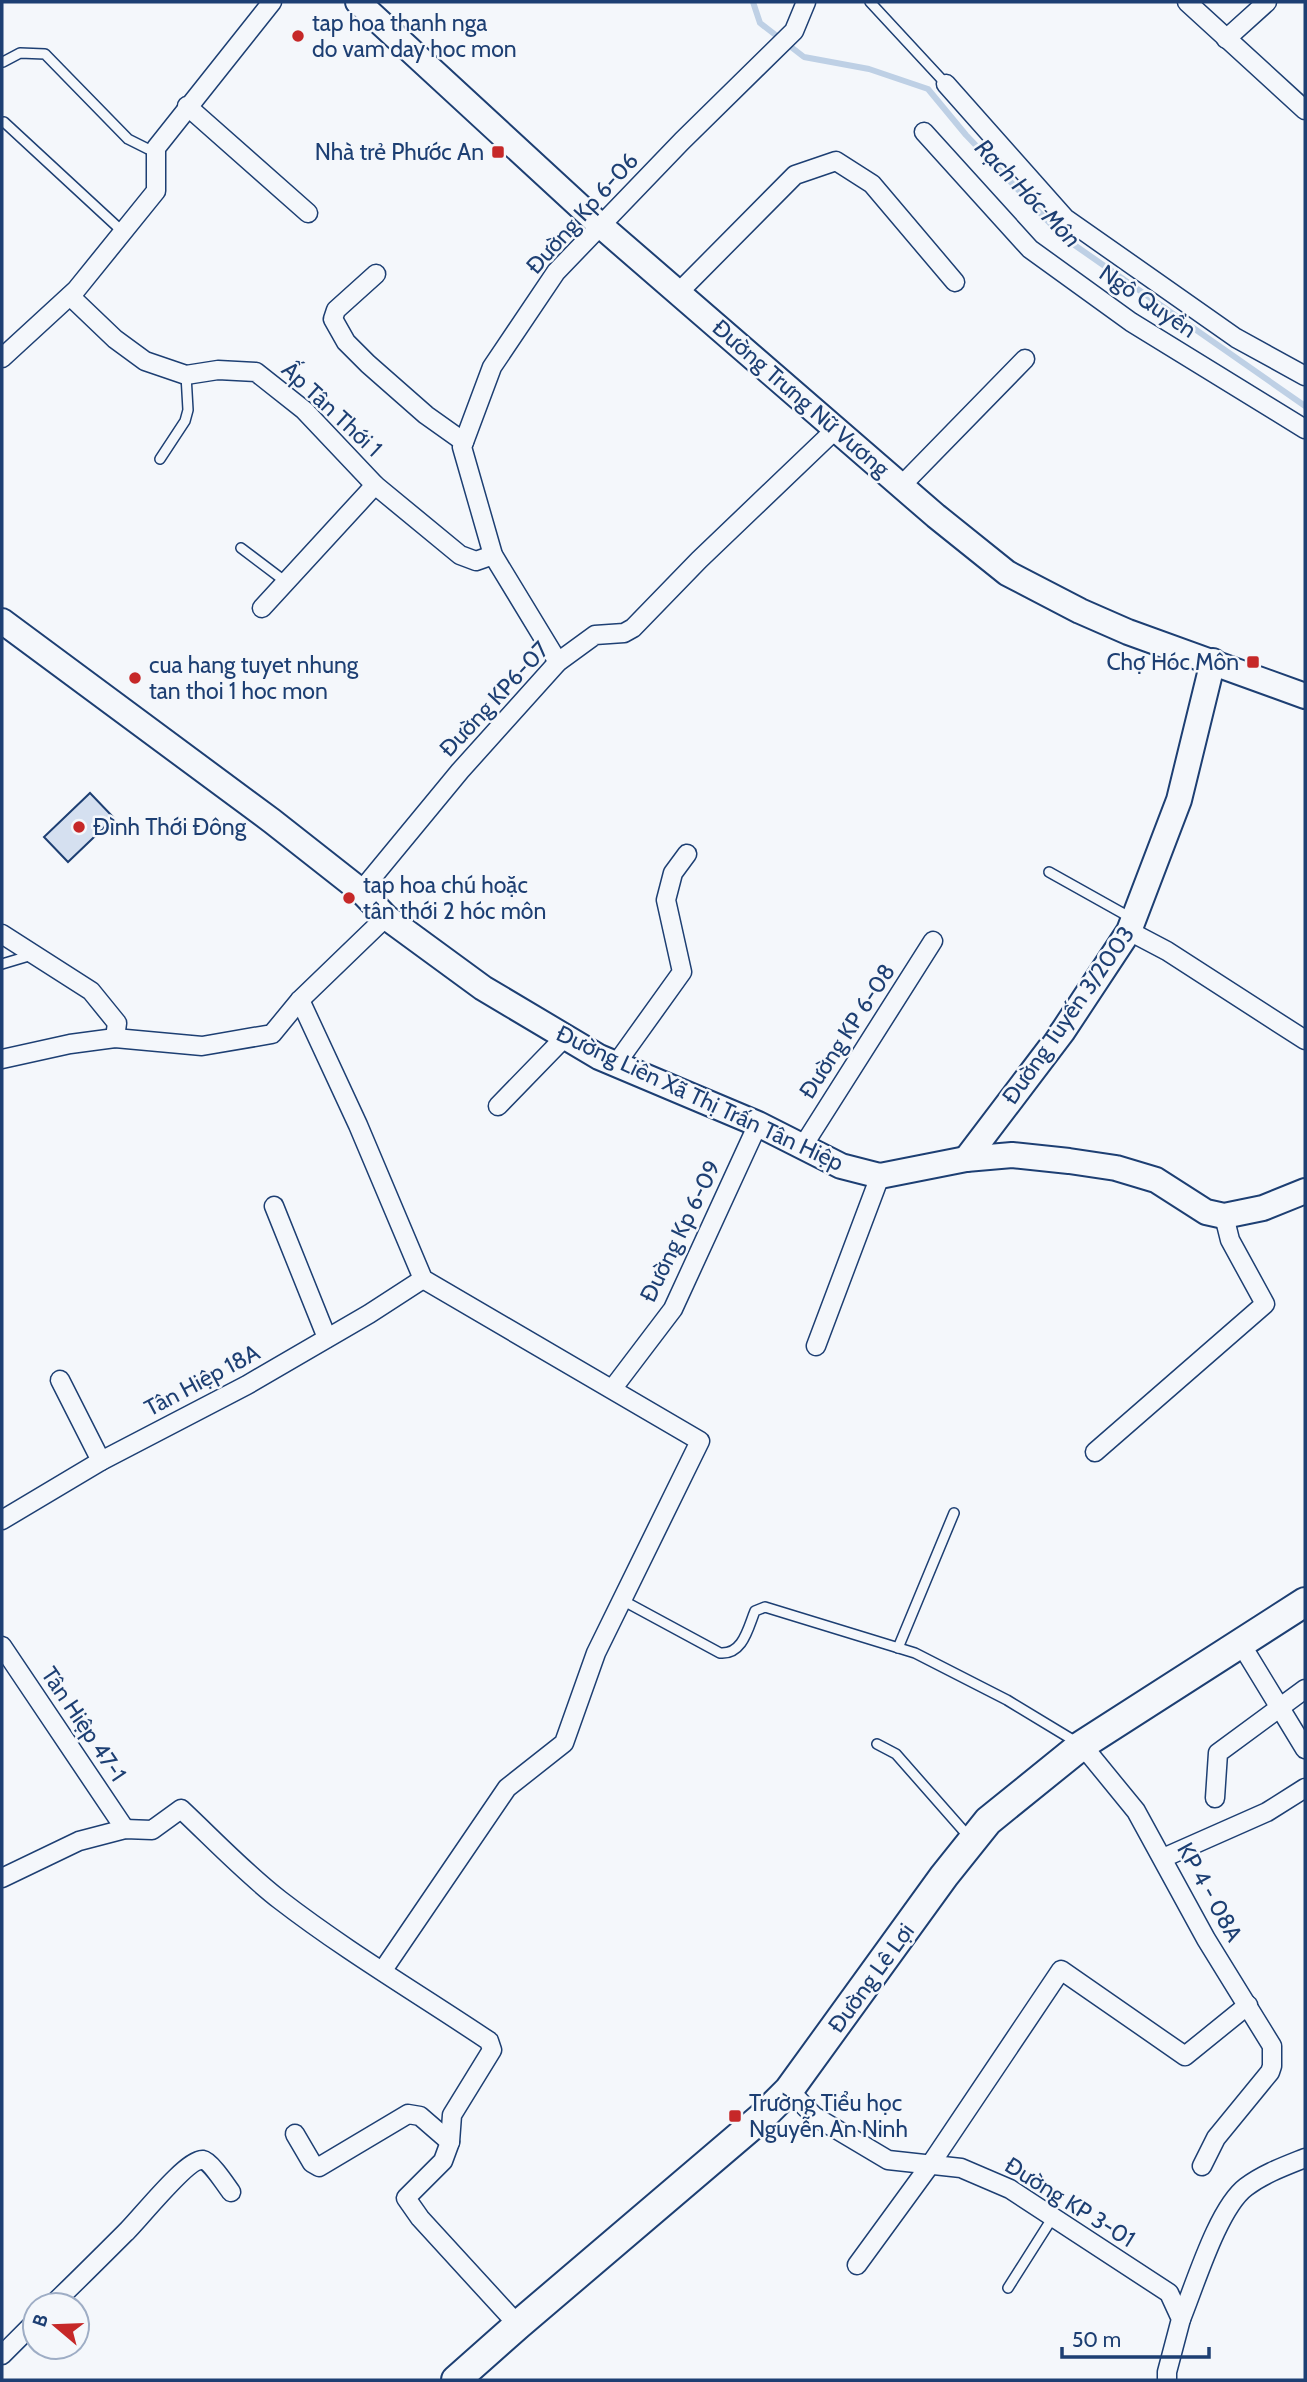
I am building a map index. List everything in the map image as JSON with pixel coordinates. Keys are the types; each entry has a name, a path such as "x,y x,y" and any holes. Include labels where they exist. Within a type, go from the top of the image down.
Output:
{"main road":[{"name":"Đường Lê Lợi","path":"460,2379 518,2325 761,2119 789,2090 944,1876 988,1821 1082,1745 1305,1602"}],"street":[{"path":"2,358 70,296 156,191 156,148 272,2"},
{"name":"Đường Trưng Nữ Vương","path":"358,2 600,225 1007,573 1080,611 1128,632 1305,696"},
{"name":"Đường Kp 6-06","path":"464,442 492,368 556,272 794,31 806,2"},
{"path":"1187,2 1305,110"},
{"path":"1226,39 1267,2"},
{"name":"Ngô Quyền","path":"946,84 1065,218 1236,338 1305,376"},
{"path":"187,106 308,213"},
{"name":"Ngô Quyền","path":"924,132 1030,249 1132,322 1305,429"},
{"path":"679,292 795,175 836,161 872,184 955,282"},
{"path":"376,274 335,310 333,320 346,342 368,364 426,415 464,442 463,447 493,555 558,662"},
{"name":"Ấp Tân Thới 1","path":"70,296 115,339 145,361 186,375 218,370 256,372 304,410 375,485 460,555 476,561 493,555"},
{"path":"902,485 1026,359"},
{"name":"Đường KP6-07","path":"360,891 460,771 558,662 595,635 624,633 634,628 699,560 837,428"},
{"name":"Ấp Tân Thới 1","path":"262,608 375,485"},
{"name":"Đường Liên Xã Thị Trấn Tân Hiệp","path":"2,621 272,821 360,891 386,917 483,988 616,1064 758,1124 841,1166 880,1176 966,1159 1012,1155 1116,1168 1156,1180 1206,1212 1224,1216"},
{"name":"Đường Tuyến 3/2003","path":"966,1159 1063,1031 1132,925 1179,800 1213,661"},
{"path":"616,1064 682,972 666,900 673,873 687,854"},
{"path":"2,1059 69,1044 115,1038 202,1046 272,1034 300,1000 386,917"},
{"path":"1132,925 1167,951 1305,1040"},
{"path":"2,933 91,991 117,1023 115,1038"},
{"name":"Đường KP 6-08","path":"803,1146 933,941"},
{"path":"300,1000 358,1125 423,1279 700,1441 596,1653 564,1743 507,1787 383,1970"},
{"path":"498,1107 565,1037"},
{"name":"Đường Kp 6-09","path":"613,1388 673,1309 758,1124"},
{"path":"816,1346 880,1176"},
{"path":"1095,1452 1265,1304 1230,1240 1224,1216 1263,1208 1305,1191"},
{"path":"274,1206 327,1338"},
{"name":"Tân Hiệp 18A","path":"2,1520 101,1461 247,1385 423,1279"},
{"path":"60,1380 101,1461"},
{"path":"1241,1644 1305,1749"},
{"name":"Tân Hiệp 47-1","path":"2,1646 125,1829"},
{"path":"1215,1798 1218,1753 1305,1689"},
{"name":"KP 4 - 08A","path":"1082,1745 1136,1811 1206,1938 1272,2046 1270,2072 1216,2138 1202,2166"},
{"path":"1163,1858 1267,1812 1305,1788"},
{"path":"2,1878 79,1841 125,1829 152,1830 181,1809 277,1898 353,1954 383,1970 489,2041 492,2050 454,2112 450,2142 443,2161 406,2198 518,2325"},
{"path":"857,2266 930,2165 1061,1970 1185,2056 1248,2005"},
{"name":"Đường KP 3-01","path":"789,2090 814,2116 888,2160 961,2168 1010,2189 1169,2293 1181,2319"},
{"path":"295,2134 312,2163 319,2167 408,2114 420,2116 450,2142"},
{"path":"1167,2380 1181,2319 1224,2215 1244,2188 1264,2175 1305,2158"},
{"path":"66,2291 194,2162 207,2161 231,2192"},
{"path":"2,2355 21,2336"}],"lane":[{"path":"870,2 946,84"},
{"path":"3,62 20,53 45,54 128,139 148,149 156,148"},
{"path":"4,122 123,232"},
{"path":"160,459 185,421 188,410 186,375"},
{"path":"242,548 286,582"},
{"path":"1049,872 1132,925"},
{"path":"2,964 34,954"},
{"path":"898,1648 954,1513"},
{"path":"622,1600 720,1653 731,1653 737,1648 744,1639 755,1611 765,1607 915,1653 975,1682 1082,1745"},
{"path":"877,1744 897,1754 973,1841"},
{"path":"1008,2288 1053,2217"}],"building":[{"name":"Đình Thới Đông","path":"90,793 114,818 68,862 44,837"}],"waterway":[{"name":"Rạch Hóc Môn","path":"753,2 760,23 804,57 869,69 928,89 966,135 1063,237 1305,406"}],"place":[{"name":"tap hoa thanh nga do vam day hoc mon","path":"298,36"},
{"name":"Nhà trẻ Phước An","path":"498,152"},
{"name":"Chợ Hóc Môn","path":"1253,662"},
{"name":"cua hang tuyet nhung tan thoi 1 hoc mon","path":"135,678"},
{"name":"Đình Thới Đông","path":"79,827"},
{"name":"tap hoa chú hoặc tân thới 2 hóc môn","path":"349,898"},
{"name":"Trường Tiểu học Nguyễn An Ninh","path":"735,2116"}]}
